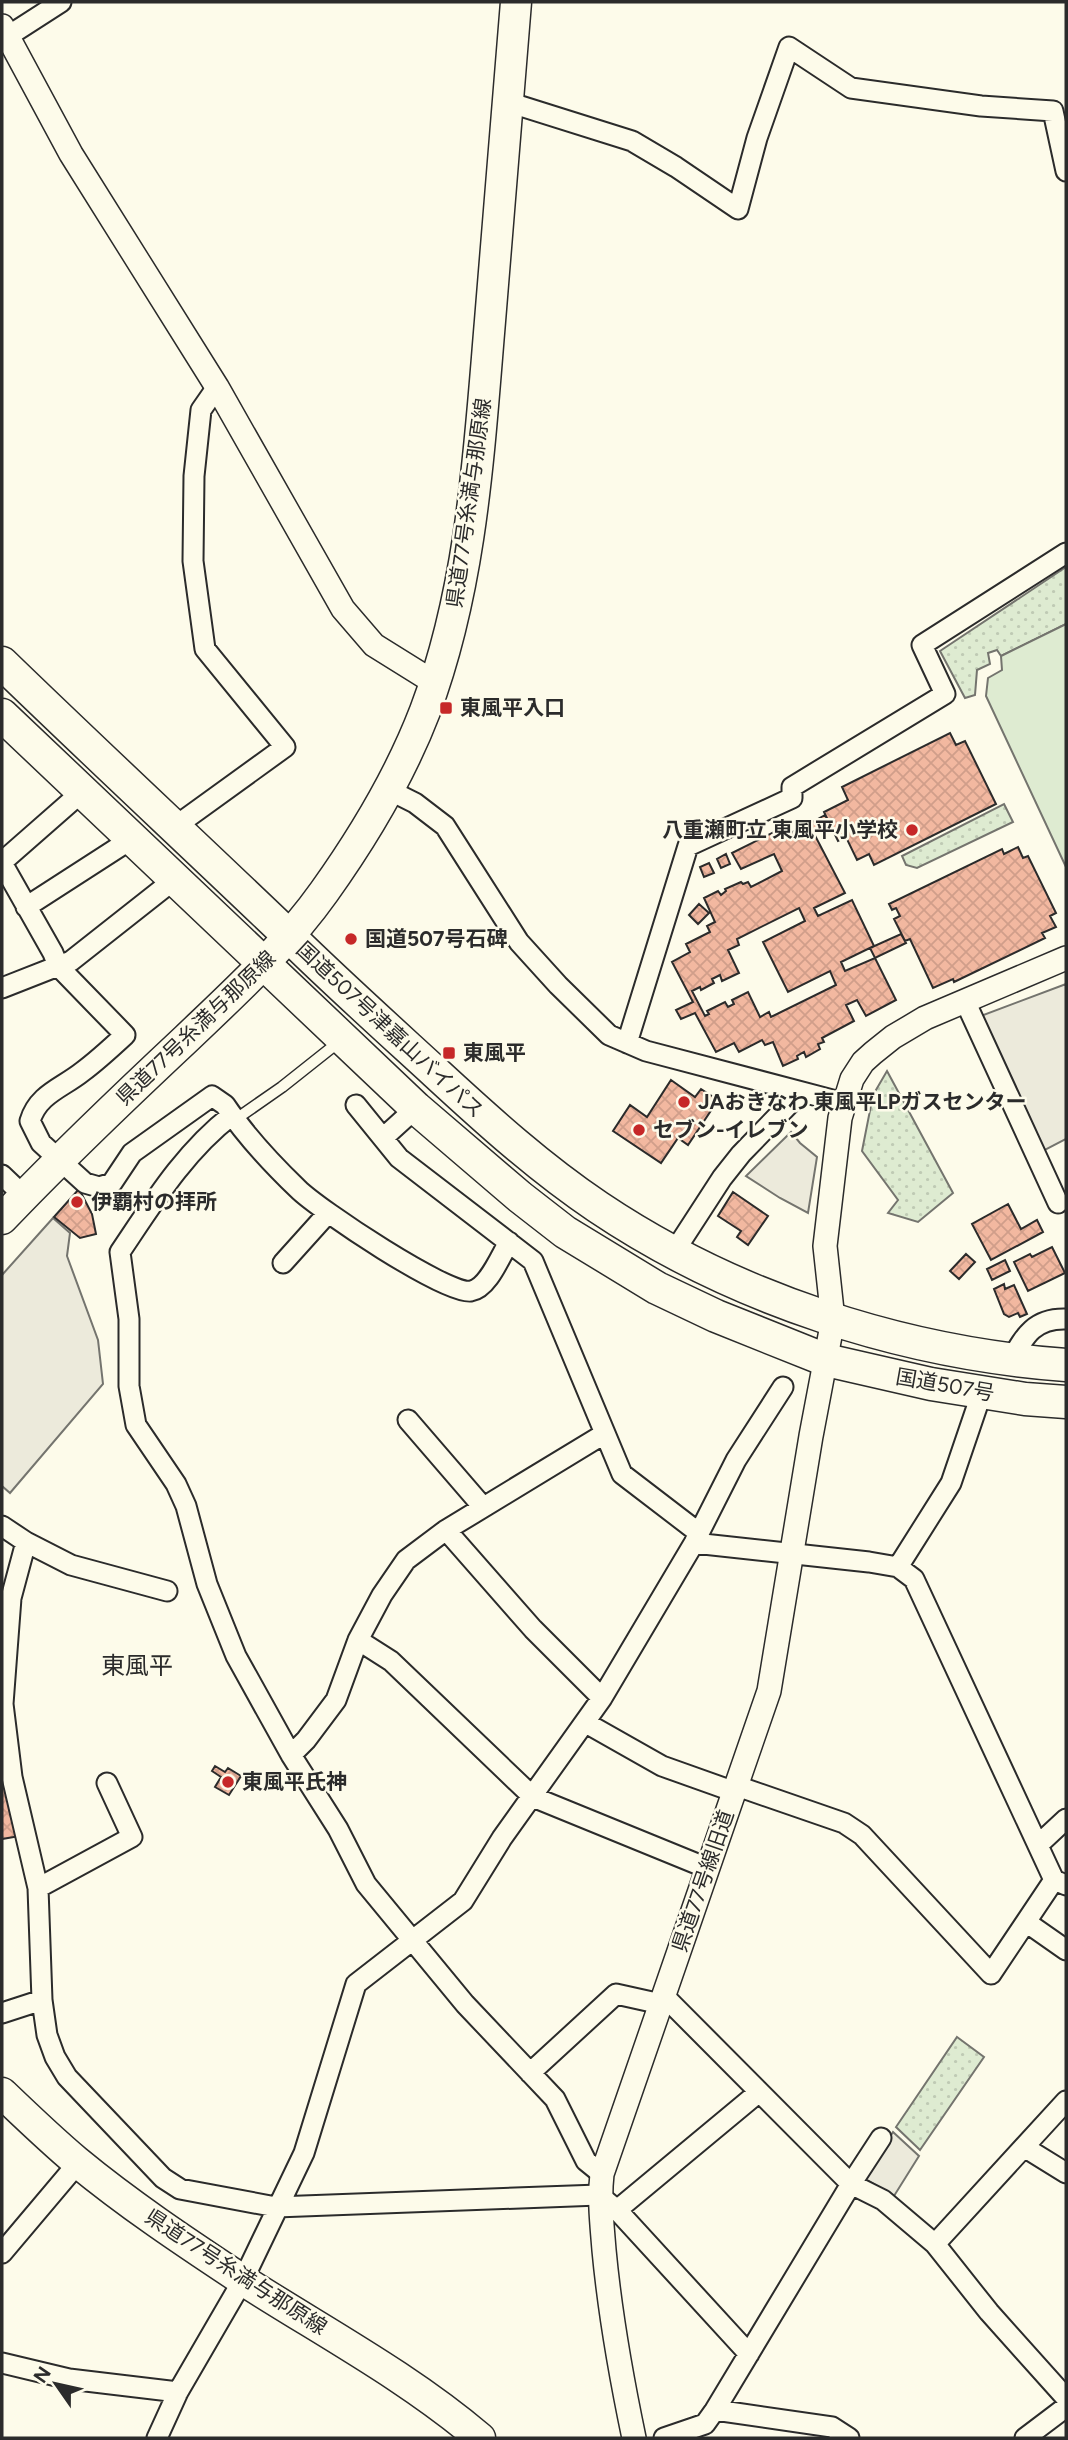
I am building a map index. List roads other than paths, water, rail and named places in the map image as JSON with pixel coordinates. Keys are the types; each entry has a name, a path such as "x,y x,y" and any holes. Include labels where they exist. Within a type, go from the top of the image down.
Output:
{"highway":[{"name":"国道507号津嘉山バイパス","path":"2,663 173,828 467,1101 542,1167 599,1208 674,1252 762,1292 833,1320"},
{"name":"国道507号津嘉山バイパス","path":"2,715 416,1108 520,1197 565,1232 657,1288 716,1316 826,1360"},
{"name":"国道507号","path":"833,1320 931,1346 1011,1360 1066,1365"},
{"name":"国道507号","path":"826,1360 931,1384 1066,1402"}],"main road":[{"name":"県道77号糸満与那原線","path":"2,1219 58,1160 236,993 289,936 324,891 389,790 424,714 452,626 464,569 478,467 516,2"},
{"name":"県道77号糸満与那原線","path":"2,2093 78,2163 164,2228 401,2378 480,2438"}],"street":[{"path":"61,2 4,34 71,154 217,387 343,609 374,645 435,683"},
{"path":"508,102 632,141 738,209 757,138 789,47 850,88 981,106 1053,111 1066,171"},
{"path":"173,828 285,747 205,649 193,561 194,476 201,410 217,387"},
{"path":"627,1043 688,846 792,798 792,787 945,694 922,645 1066,553"},
{"path":"389,790 415,803 445,826 519,942 609,1035 646,1051 844,1103"},
{"path":"83,791 2,862 58,966 125,1035 79,1074 39,1102 30,1121 41,1143 85,1183 99,1186 112,1183 132,1153 212,1096 225,1105 300,1191 328,1213 407,1264 460,1292 473,1291 484,1283 509,1242"},
{"path":"26,907 133,838"},
{"path":"2,988 71,961 174,880"},
{"name":"県道77号線旧道","path":"634,2438 618,2363 607,2279 601,2185 769,1691 833,1320 825,1246 844,1103 852,1079 863,1062 893,1037 925,1018 1066,958"},
{"path":"965,1001 1058,1203"},
{"path":"674,1252 722,1178 741,1154 800,1093"},
{"path":"356,1105 399,1158 533,1261 622,1474 696,1538 898,1567 914,1579 1038,1845 1060,1882 1026,1922 990,1973 862,1835 844,1823 662,1766 586,1723"},
{"path":"383,1138 416,1108"},
{"path":"234,1117 214,1128 176,1169 120,1252 129,1319 129,1386 136,1424 176,1484 186,1506 207,1584 236,1656 291,1755 338,1829 366,1884 465,2004 555,2099 586,2161 617,2210 749,2354"},
{"path":"2,1175 24,1196"},
{"path":"283,1263 328,1213"},
{"path":"1011,1360 1021,1341 1035,1325 1058,1318 1066,1319"},
{"path":"157,2438 178,2392 243,2280 304,2153 356,1984 463,1901 502,1838 602,1698 696,1538 736,1460 783,1387"},
{"path":"898,1567 951,1483 982,1392"},
{"path":"408,1420 483,1507"},
{"path":"291,1755 306,1740 336,1700 358,1640 382,1595 406,1560 446,1530 604,1434"},
{"path":"2,1526 26,1542 71,1565 167,1591"},
{"path":"446,1530 533,1629 602,1698"},
{"path":"26,1542 11,1598 3,1704 12,1777 38,1888 42,2000 47,2035 55,2057 67,2077 163,2178 180,2189 276,2207 601,2185"},
{"path":"358,1640 391,1661 533,1797 707,1868"},
{"path":"38,1888 132,1837 107,1783"},
{"path":"1038,1845 1066,1819"},
{"path":"1026,1922 1066,1950"},
{"path":"530,2073 616,1994 662,2000 851,2184 883,2200 935,2244 989,2312 1066,2398"},
{"path":"2,2013 42,2000"},
{"path":"617,2210 759,2092"},
{"path":"935,2244 1066,2101"},
{"path":"664,2438 705,2424 881,2138"},
{"path":"1024,2147 1066,2173"},
{"path":"2,2253 78,2163"},
{"path":"2,2363 69,2379 178,2392"},
{"path":"1025,2438 1066,2407"},
{"path":"715,2410 832,2427 849,2438"}],"lane":[{"path":"234,1117 282,1087 344,1038"}],"place":[{"name":"東風平入口","path":"446,708"},
{"name":"八重瀬町立 東風平小学校","path":"912,830"},
{"name":"国道507号石碑","path":"351,939"},
{"name":"東風平","path":"449,1053"},
{"name":"JAおきなわ 東風平LPガスセンター","path":"684,1102"},
{"name":"セブン-イレブン","path":"639,1130"},
{"name":"伊覇村の拝所","path":"77,1202"},
{"name":"東風平氏神","path":"228,1782"}],"district":[{"name":"東風平","path":"137,1666"}]}
